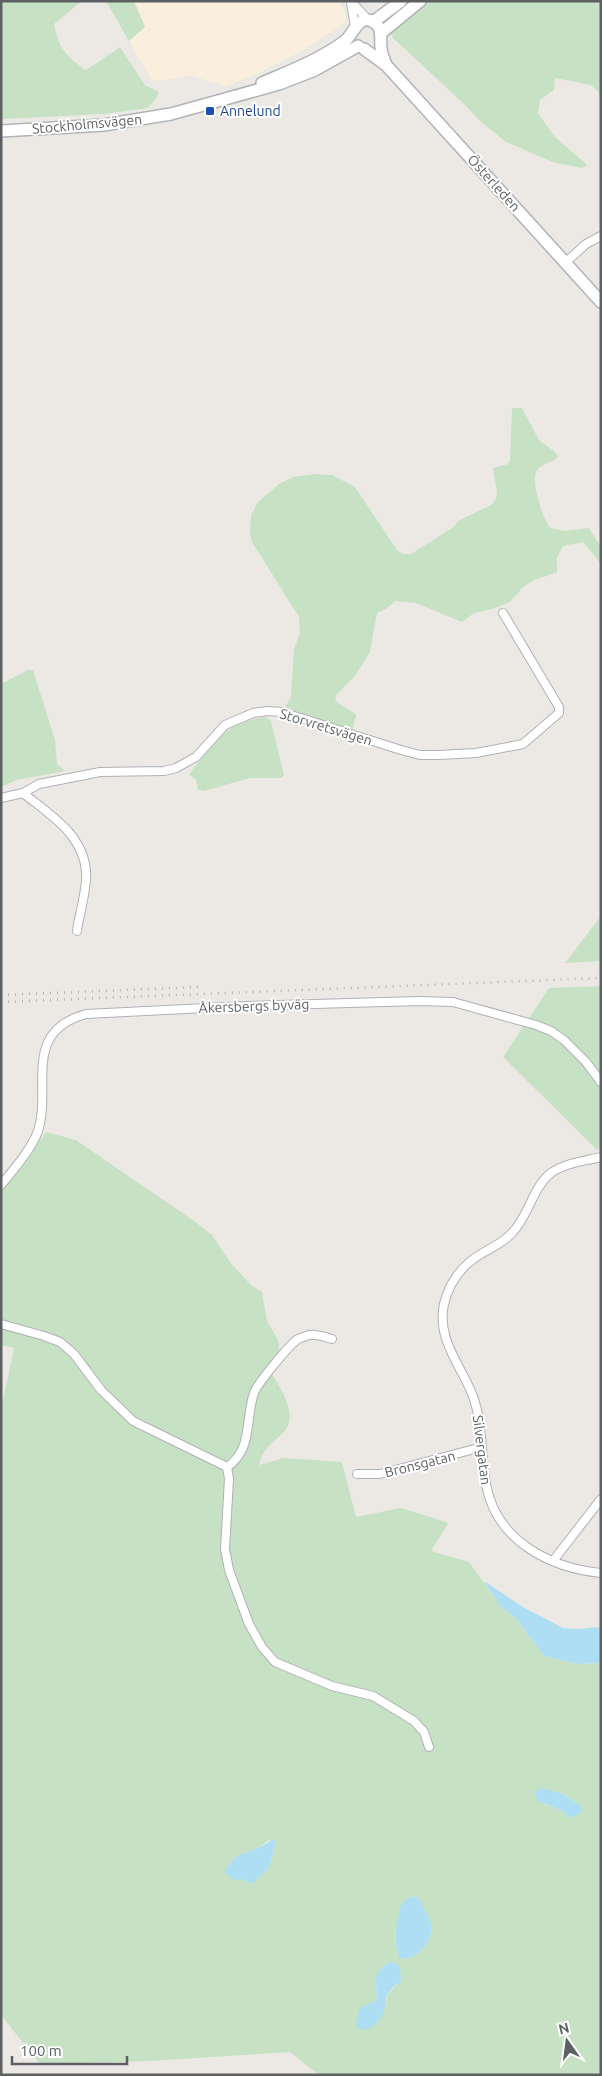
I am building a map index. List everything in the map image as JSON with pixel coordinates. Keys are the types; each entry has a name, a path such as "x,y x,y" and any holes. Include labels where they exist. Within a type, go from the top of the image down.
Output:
{"main road":[{"name":"Stockholmsvägen","path":"231,97 311,61 346,41 362,21 371,21 401,1"},
{"name":"Stockholmsvägen","path":"1,131 104,125 171,114 279,84 315,70 361,47 372,48 381,36 420,1"},
{"path":"371,21 379,26 381,36"},
{"path":"354,30 354,40 361,47"},
{"name":"Österleden","path":"381,36 381,48 386,65"},
{"name":"Österleden","path":"361,47 386,65 601,302"}],"street":[{"path":"351,1 371,21"},
{"path":"351,1 354,30"},
{"path":"566,262 586,244 601,236"},
{"name":"Storvretsvägen","path":"1,798 23,793 39,784 100,772 164,771 176,768 196,758 225,725 237,718 268,711 282,712 364,739 420,754 476,754 523,744 559,713 558,707 503,613"},
{"path":"23,793 52,814 82,850 86,872 77,931"},
{"name":"Åkersbergs byväg","path":"1,1185 33,1142 38,1131 41,1072 46,1046 52,1036 65,1022 86,1014 246,1006 419,1001 453,1002 551,1031 564,1040 586,1062 601,1082"},
{"name":"Silvergatan","path":"601,1157 563,1166 550,1174 541,1183 530,1207 512,1233 498,1245 467,1263 459,1272 446,1296 442,1318 446,1344 475,1401 481,1430 486,1488 504,1526 522,1544 540,1556 573,1568 601,1573"},
{"path":"1,1324 60,1342 74,1354 101,1390 133,1421 227,1467"},
{"path":"227,1467 236,1462 244,1449 251,1403 259,1383 298,1340 310,1335 332,1338"},
{"name":"Bronsgatan","path":"357,1474 380,1474 482,1447"},
{"path":"227,1467 229,1479 225,1549 229,1570 249,1624 262,1647 275,1662 332,1686 374,1696 414,1721 424,1732 430,1747"},
{"path":"553,1561 601,1499"}],"shaded area":[{"path":"134,1 339,1 346,15 345,22 300,52 259,73 226,86 189,75 161,81 152,80 129,41 145,27"}],"green space":[{"path":"1,1 82,1 54,24 64,51 73,61 86,70 120,47 145,85 159,92 156,99 147,108 104,114 1,119"},
{"path":"106,1 134,1 145,27 129,41"},
{"path":"429,1 601,1 601,95 591,85 555,78 554,90 540,100 538,113 554,136 587,165 582,168 553,162 506,142 480,121 393,38 390,33"},
{"path":"512,408 522,408 539,440 555,452 558,457 540,467 536,474 535,481 538,498 547,523 550,528 565,531 589,528 601,547 601,564 583,542 563,546 557,558 557,572 532,581 522,588 510,602 474,613 462,622 416,603 395,601 386,609 377,613 370,652 355,676 337,694 335,699 356,715 352,732 285,707 291,697 294,649 300,633 299,617 252,542 250,531 251,515 258,502 279,484 293,477 315,474 332,475 355,487 397,550 403,554 411,554 452,528 460,520 491,505 496,499 497,492 493,468 508,464 510,461"},
{"path":"28,670 33,670 55,740 57,764 65,771 17,780 1,787 1,684"},
{"path":"265,717 271,721 284,775 281,778 250,778 204,791 198,790 196,780 189,774 220,736 238,724"},
{"path":"601,916 601,961 565,963"},
{"path":"601,986 601,1147 597,1150 503,1057 549,988"},
{"path":"46,1132 76,1140 212,1235 230,1262 251,1285 262,1292 267,1321 278,1340 280,1352 261,1384 272,1374 288,1404 289,1420 282,1434 265,1451 259,1465 284,1458 342,1462 356,1517 401,1508 446,1522 448,1524 431,1551 469,1562 501,1606 516,1618 544,1656 577,1664 601,1663 601,2075 319,2075 290,2052 150,2061 40,2064 1,2015 1,1400 3,1400 14,1348 1,1345 1,1191","holes":["541,1788 563,1794 581,1806 569,1817 563,1811 544,1804","269,1840 276,1843 271,1861 252,1884 242,1879 229,1865 237,1856 259,1848","421,1904 430,1922 397,1951 395,1934","384,1965 401,1980 388,1994 385,2006 364,2006 373,2004 377,2000 376,1982 378,1974"]}],"water":[{"path":"484,1581 523,1607 563,1628 601,1627 601,1663 577,1664 544,1656 516,1618 501,1607"},
{"path":"541,1788 563,1794 581,1806 582,1811 569,1818 563,1811 538,1801 535,1792"},
{"path":"274,1839 276,1843 269,1868 252,1884 242,1879 235,1880 226,1874 225,1870 237,1856 259,1848"},
{"path":"410,1897 418,1897 430,1920 432,1929 427,1942 418,1953 406,1958 400,1958 396,1945 397,1925 401,1905"},
{"path":"390,1962 400,1966 401,1981 387,1995 384,2011 377,2023 366,2029 357,2028 356,2023 360,2008 377,2000 376,1978 380,1970"}],"railway":[{"path":"1,1002 601,978"},
{"path":"1,995 199,987"}],"place":[{"name":"Annelund","path":"210,111"}]}
